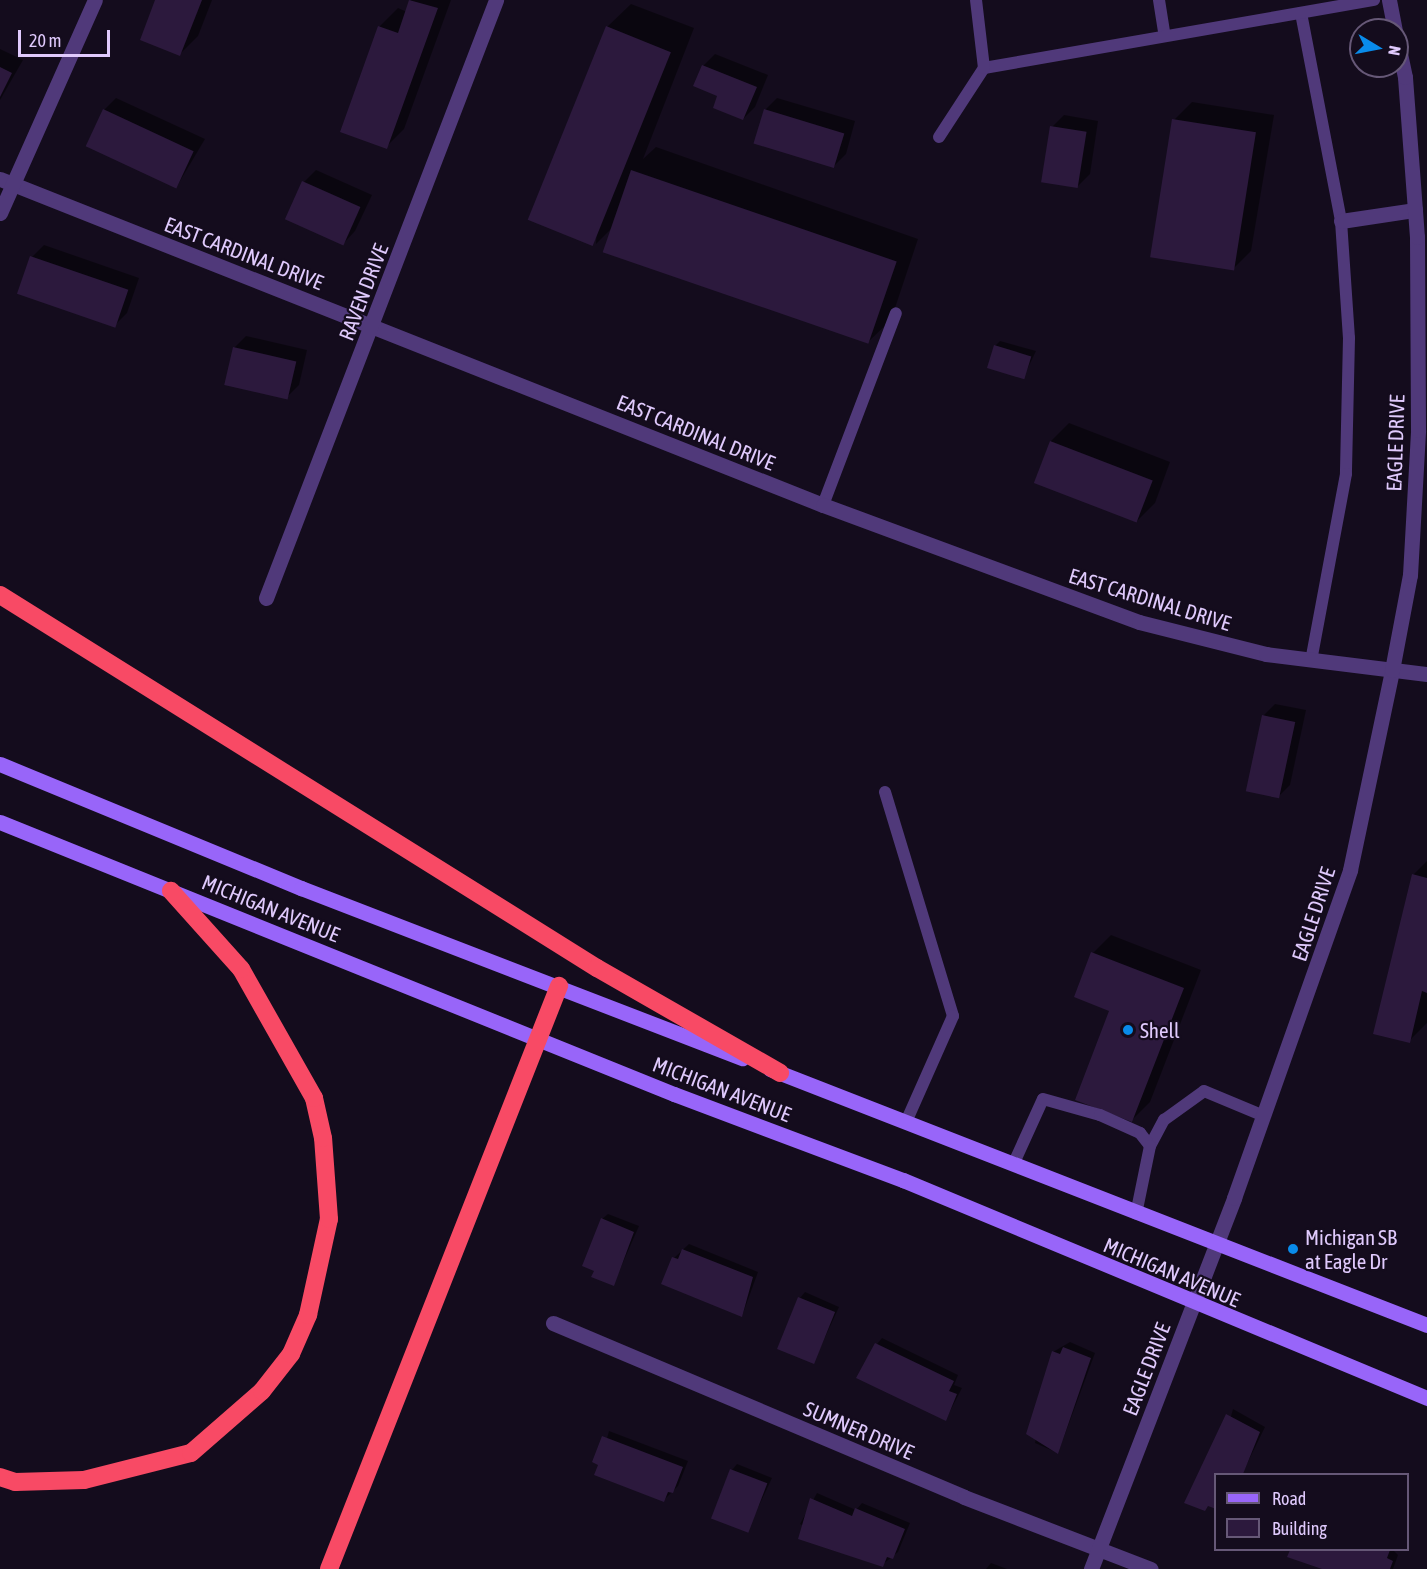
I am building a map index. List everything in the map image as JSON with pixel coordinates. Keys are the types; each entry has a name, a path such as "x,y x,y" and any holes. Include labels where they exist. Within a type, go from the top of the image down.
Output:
{"highway":[{"path":"0,595 597,968 780,1073"},
{"path":"0,1477 15,1482 84,1480 191,1454 262,1391 291,1354 308,1315 329,1219 323,1138 314,1098 241,969 171,891"},
{"path":"329,1569 559,986"}],"main road":[{"name":"MICHIGAN AVENUE","path":"0,764 301,888 559,986 1216,1246 1427,1324"},
{"name":"MICHIGAN AVENUE","path":"0,822 540,1037 674,1094 903,1180 1194,1304 1427,1398"}],"street":[{"path":"0,213 6,182 95,0"},
{"name":"RAVEN DRIVE","path":"266,598 373,326 496,0"},
{"path":"1389,0 1393,18"},
{"name":"EAGLE DRIVE","path":"1091,1569 1216,1246 1350,870 1392,670 1410,576 1418,430 1422,237 1415,210 1401,78"},
{"name":"EAST CARDINAL DRIVE","path":"6,182 824,506 1139,622 1311,661 1427,674"},
{"path":"1341,221 1415,210"},
{"name":"SUMNER DRIVE","path":"553,1323 1151,1569"}],"lane":[{"path":"939,137 984,68 976,0"},
{"path":"1159,0 1165,36"},
{"path":"984,68 1374,0"},
{"path":"1301,13 1341,221 1349,339 1346,474 1311,661"},
{"path":"824,506 896,313"},
{"path":"885,792 953,1016 906,1122"},
{"path":"1136,1214 1150,1146 1164,1120 1203,1091 1264,1116"},
{"path":"1013,1165 1043,1099 1100,1115 1140,1133 1150,1146"}],"building":[{"path":"155,0 202,0 180,56 140,40"},
{"path":"409,0 438,8 387,149 340,132 378,26 398,33"},
{"path":"606,26 671,52 593,246 528,220"},
{"path":"702,65 757,87 743,120 713,108 717,96 693,86"},
{"path":"0,67 12,73 0,97"},
{"path":"103,109 194,151 176,188 86,146"},
{"path":"764,109 844,134 834,168 753,143"},
{"path":"1172,119 1256,132 1234,271 1150,257"},
{"path":"1050,126 1087,132 1078,188 1041,182"},
{"path":"631,170 897,261 868,344 603,252"},
{"path":"302,181 360,207 343,245 285,219"},
{"path":"30,256 128,290 115,328 17,294"},
{"path":"994,345 1031,356 1024,379 987,368"},
{"path":"233,347 296,362 288,400 224,385"},
{"path":"1050,441 1153,480 1137,522 1034,483"},
{"path":"1262,715 1295,722 1279,798 1246,791"},
{"path":"1412,874 1427,878 1427,993 1422,991 1410,1043 1373,1034"},
{"path":"1091,952 1184,988 1132,1122 1075,1100 1109,1011 1074,997"},
{"path":"601,1218 634,1232 614,1286 591,1277 594,1271 582,1266"},
{"path":"682,1249 753,1277 742,1317 661,1284 672,1257 678,1259"},
{"path":"798,1297 835,1312 814,1364 777,1349"},
{"path":"875,1343 954,1381 949,1391 957,1394 946,1421 856,1378"},
{"path":"1063,1347 1091,1358 1058,1454 1026,1434 1052,1351 1060,1354"},
{"path":"1226,1414 1260,1432 1243,1473 1214,1473 1214,1508 1208,1506 1205,1511 1184,1503"},
{"path":"602,1436 683,1467 673,1493 668,1492 664,1502 594,1475 598,1465 592,1462"},
{"path":"730,1469 767,1483 748,1533 711,1518"},
{"path":"810,1498 852,1516 855,1508 905,1529 893,1559 887,1557 883,1567 798,1539"},
{"path":"1290,1551 1390,1551 1387,1558 1393,1561 1390,1569 1322,1569 1287,1557"}],"place":[{"name":"Shell","path":"1128,1030"},
{"name":"Michigan SB at Eagle Dr","path":"1293,1249"}]}
